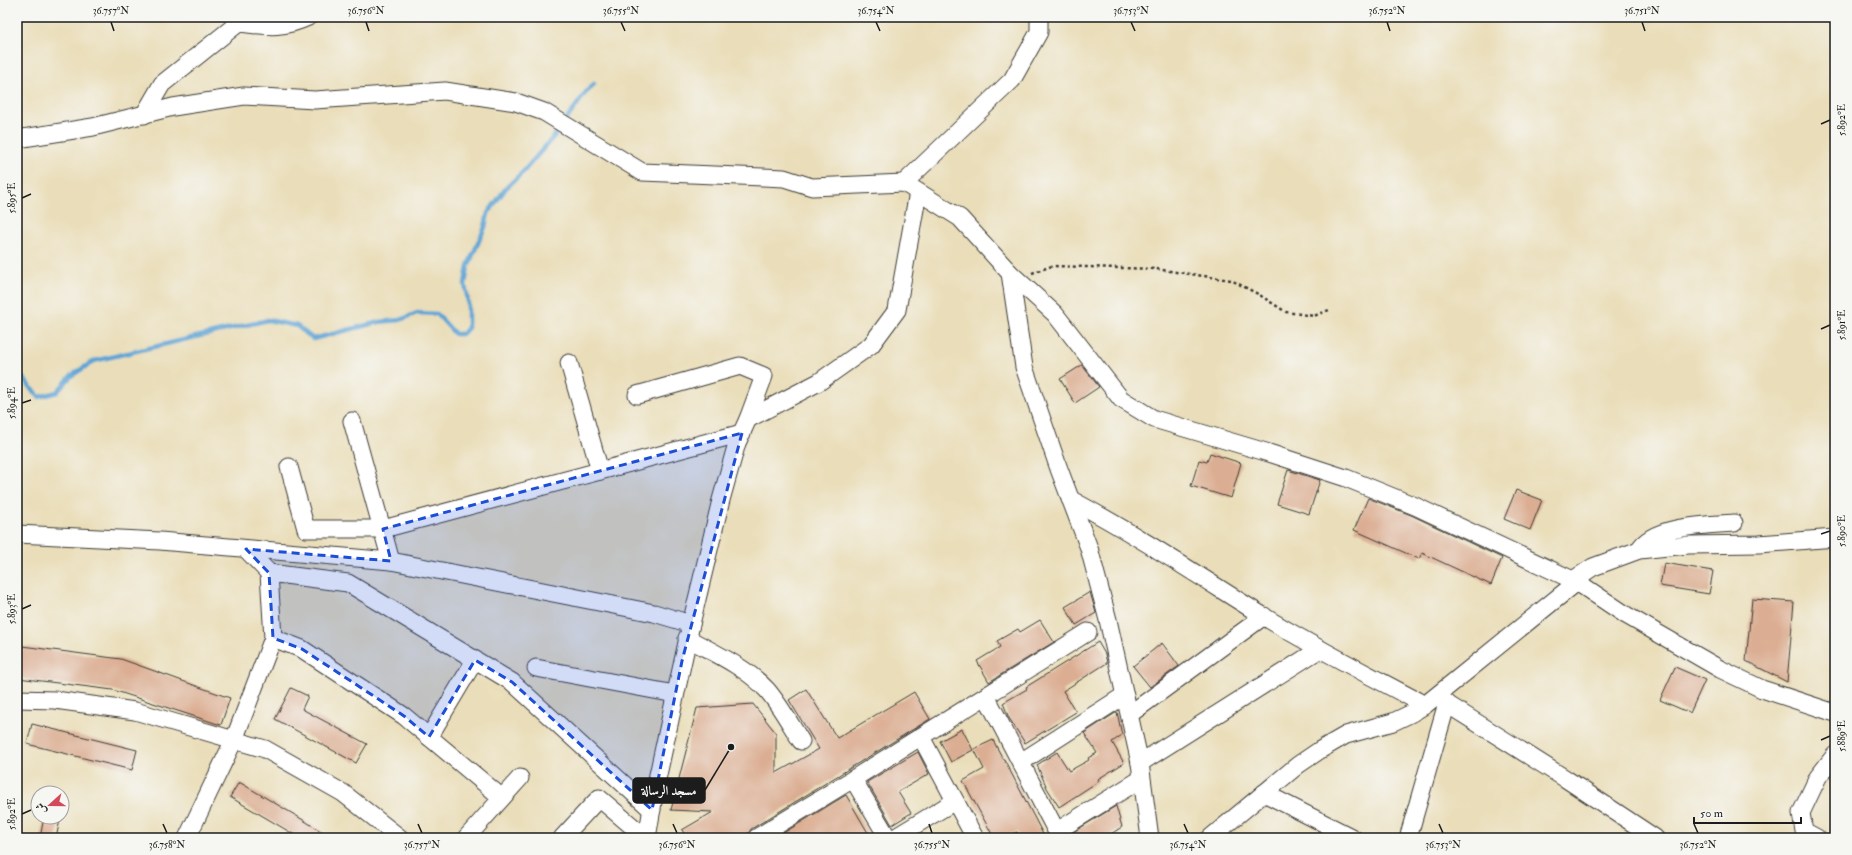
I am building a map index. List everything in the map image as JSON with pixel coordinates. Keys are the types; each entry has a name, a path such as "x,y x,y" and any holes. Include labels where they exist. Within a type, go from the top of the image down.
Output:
{"street":[{"path":"144,115 162,84 243,20 272,27 295,23 308,17"},
{"path":"904,182 1012,80 1039,32 1039,17"},
{"path":"17,139 93,128 173,107 244,96 315,100 445,92 516,102 544,112 642,172 784,178 812,187 904,182 960,218 1014,276 1055,314 1121,399 1154,419 1269,453 1346,478 1415,506 1575,581 1626,615 1720,669 1762,689 1835,713"},
{"path":"289,467 306,529 383,529 600,471 745,426 819,382 871,345 897,310 918,192"},
{"path":"1014,276 1024,367 1070,499 1089,548 1130,714 1150,838"},
{"path":"569,363 600,471"},
{"path":"562,838 599,798 646,838 675,694 721,500 745,426 764,376 740,366 637,395"},
{"path":"352,421 391,561"},
{"path":"1070,499 1119,525 1264,616 1320,649 1436,701 1566,779 1655,838"},
{"path":"1638,550 1642,543 1651,537 1679,528 1734,523"},
{"path":"17,534 160,541 391,561 654,613 689,632 745,671 766,689 777,703 801,741"},
{"path":"1210,838 1298,765 1320,750 1346,735 1393,722 1436,701 1593,567 1638,550 1688,545 1767,543 1835,538"},
{"path":"187,838 234,740 273,638 268,573 246,549"},
{"path":"268,573 348,583 512,682 652,810"},
{"path":"1130,714 1264,616"},
{"path":"756,838 854,779 1088,632"},
{"path":"273,638 302,649 404,716 502,797"},
{"path":"986,696 1058,835 1140,771 1320,649"},
{"path":"429,737 475,660"},
{"path":"536,668 675,694"},
{"path":"1021,762 1125,695"},
{"path":"17,699 55,700 135,711 265,750 343,793 400,838"},
{"path":"1408,838 1436,701"},
{"path":"921,737 975,838"},
{"path":"1817,838 1804,831 1801,813 1818,777 1835,755"},
{"path":"466,838 520,778"},
{"path":"854,779 888,838"},
{"path":"1264,793 1353,838"},
{"path":"894,838 955,801"}],"path":[{"path":"1014,276 1052,266 1156,269 1231,280 1258,294 1286,312 1314,316 1329,310"}],"highlighted area":[{"path":"742,433 682,661 652,810 512,682 475,660 429,737 404,716 302,649 273,638 269,573 246,549 391,561 383,529"}],"building":[{"path":"1082,365 1099,387 1075,403 1060,379"},
{"path":"1210,453 1241,463 1231,498 1191,486 1199,460 1207,462"},
{"path":"1288,470 1320,480 1309,514 1277,504"},
{"path":"1516,490 1542,500 1530,530 1504,519"},
{"path":"1368,498 1411,515 1502,558 1491,585 1422,553 1419,559 1354,530"},
{"path":"1664,563 1713,571 1709,594 1660,586"},
{"path":"1090,592 1096,613 1076,625 1065,607"},
{"path":"1752,599 1794,602 1787,682 1746,661"},
{"path":"1040,620 1054,642 989,682 977,661 1000,647 997,641 1018,629 1020,632"},
{"path":"1098,642 1105,654 1107,663 1063,691 1076,712 1025,743 1009,718 1003,703"},
{"path":"1162,643 1179,666 1150,687 1133,666"},
{"path":"22,646 121,659 230,698 221,725 113,690 18,678"},
{"path":"1675,667 1705,680 1690,713 1660,700"},
{"path":"291,688 308,696 302,709 367,744 356,763 275,719"},
{"path":"806,689 837,738 914,692 930,719 751,829 746,838 687,838 682,830 713,812 671,810 697,708 753,704 776,733 776,773 819,749 789,700"},
{"path":"1117,712 1122,735 1112,742 1124,763 1098,779 1099,781 1059,807 1047,788 1037,765 1057,752 1069,771 1089,760 1088,758 1097,753 1084,733"},
{"path":"32,724 137,750 132,770 27,744"},
{"path":"962,729 973,750 951,762 940,741"},
{"path":"993,740 1045,838 1020,838 1017,832 1005,838 994,838 963,781 984,769 974,749"},
{"path":"918,752 929,774 898,792 911,813 892,825 867,782"},
{"path":"239,782 332,838 300,838 230,797"},
{"path":"846,795 871,838 775,838"},
{"path":"1116,806 1122,827 1111,834 1114,838 1073,838 1070,834"},
{"path":"42,825 59,825 56,838 40,838"}],"waterway":[{"path":"566,120 586,92 594,84"},
{"path":"17,371 39,397 57,392 71,376 94,361 268,320 297,326 313,339 379,322 400,320 417,313 437,314 455,334 462,334 468,328 468,302 465,284 468,266 485,227 488,213 506,188 523,172 562,127"}],"place":[{"name":"مسجد الرسالة","path":"731,747"}]}
